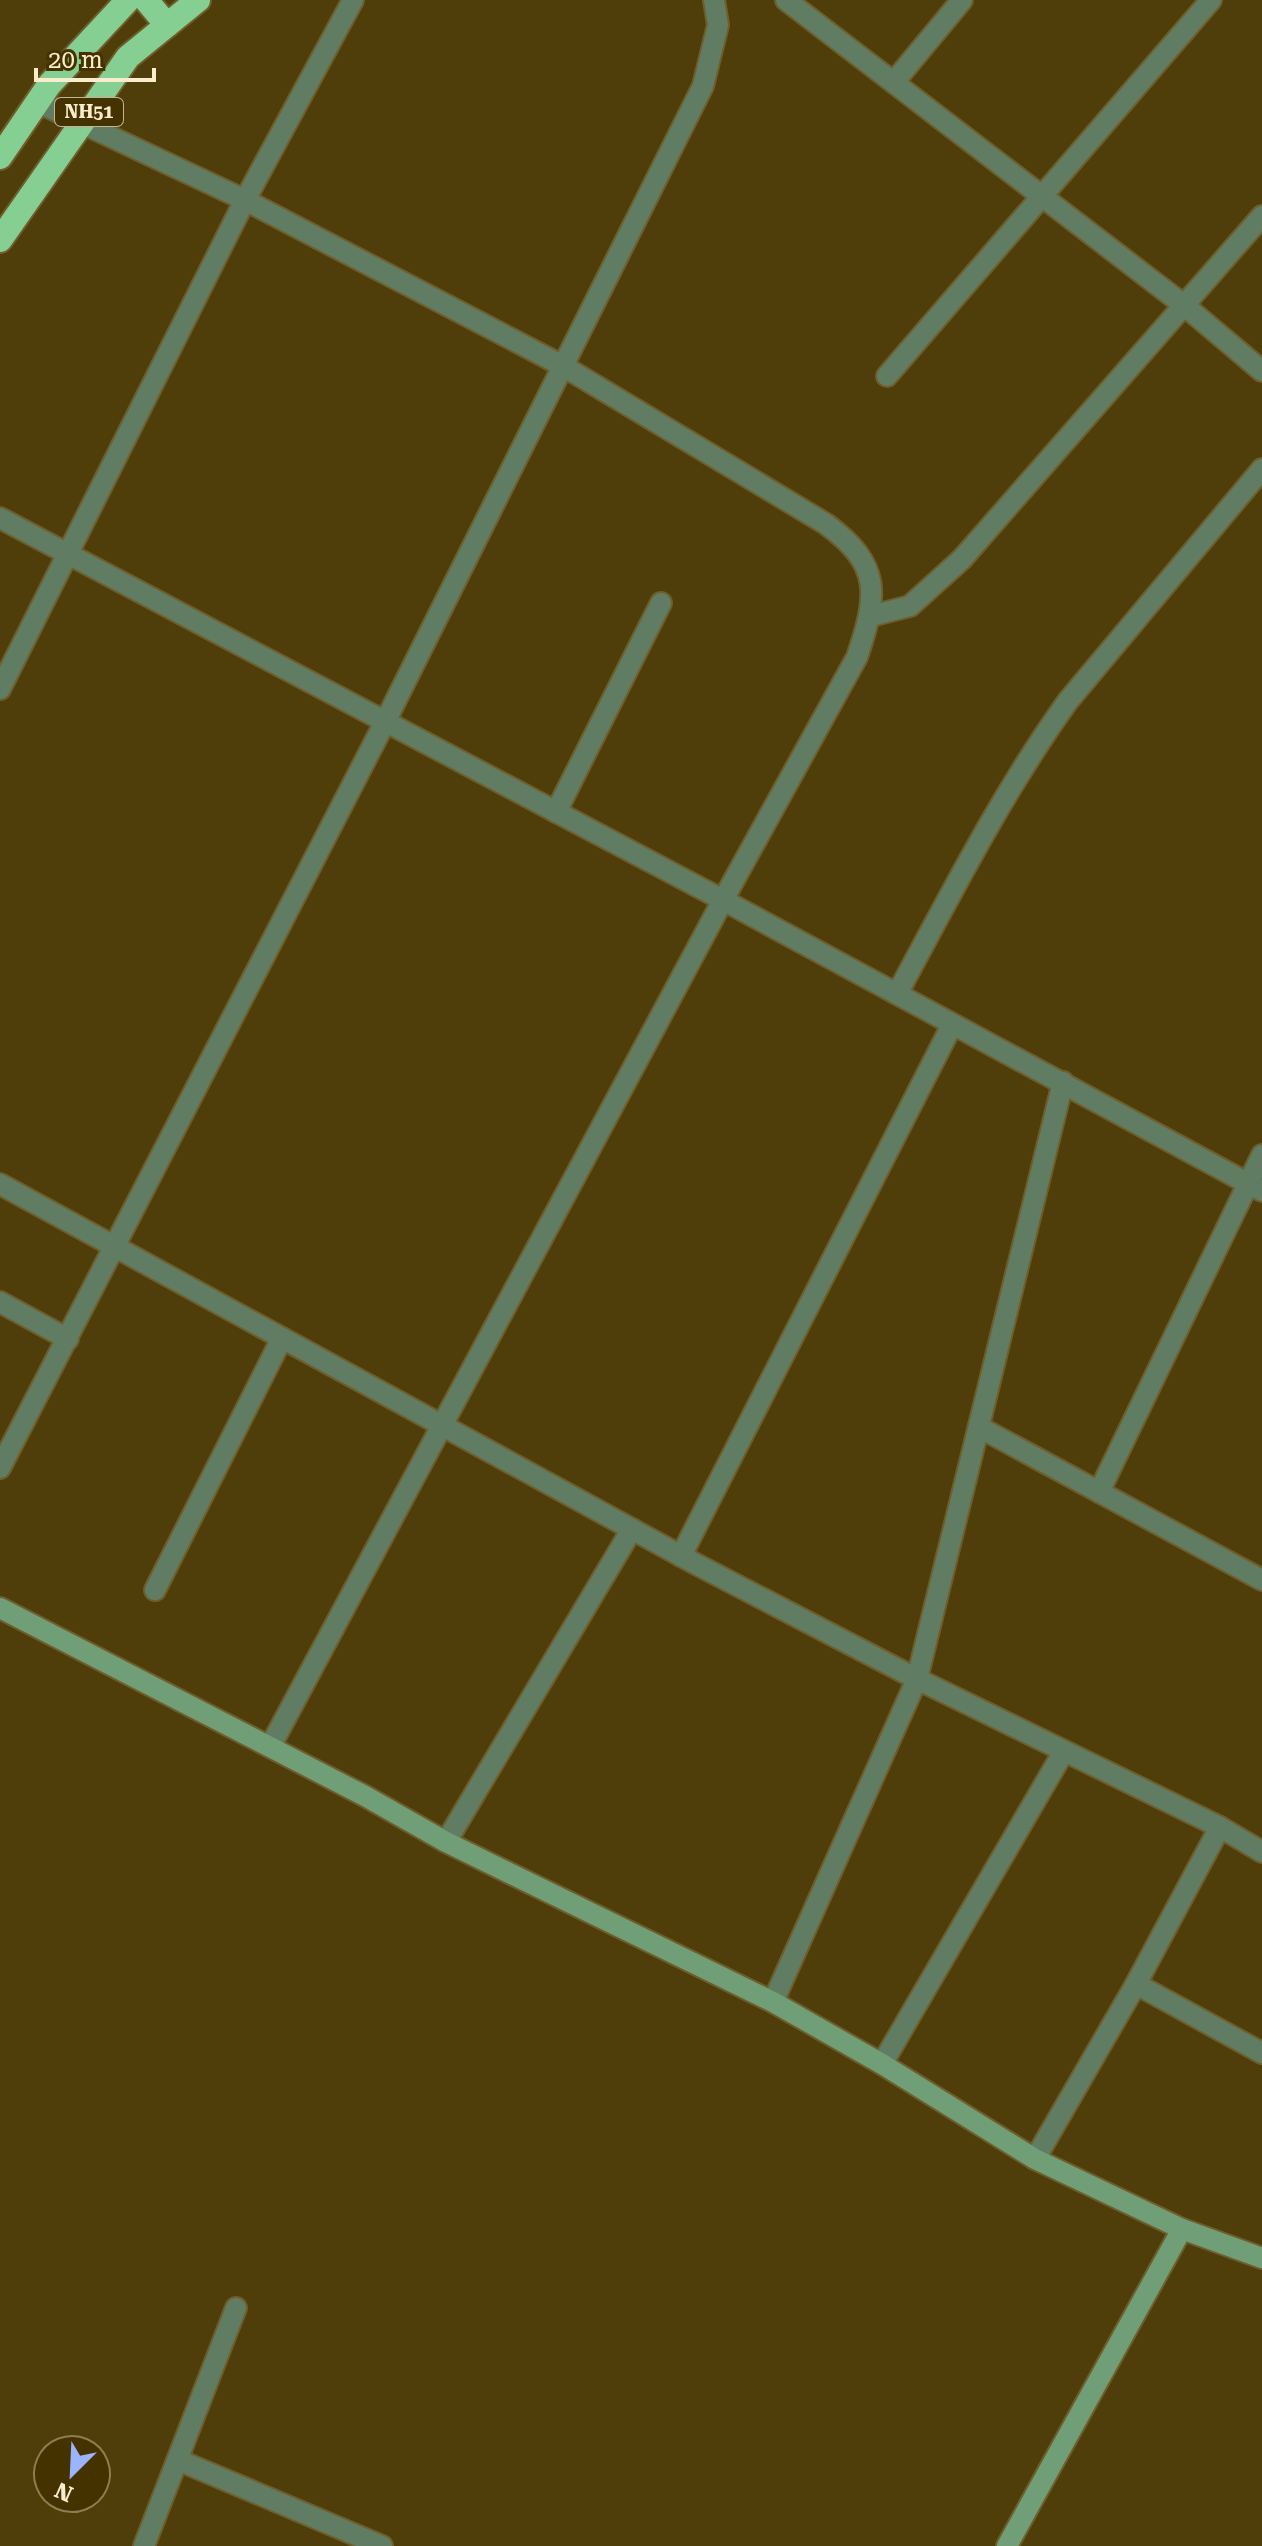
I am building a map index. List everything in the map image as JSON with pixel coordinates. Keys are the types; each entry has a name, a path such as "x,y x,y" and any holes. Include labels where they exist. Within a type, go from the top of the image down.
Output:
{"highway":[{"name":"NH51","path":"0,157 37,102 85,42 128,0"},
{"path":"146,0 167,25"},
{"name":"NH51","path":"0,240 128,57 198,0"}],"street":[{"path":"0,689 245,200 353,0"},
{"path":"0,1468 385,722 703,86 718,25 714,0"},
{"path":"786,0 1185,306 1262,371"},
{"path":"894,82 962,0"},
{"path":"887,376 1211,0"},
{"path":"37,102 80,125 245,200 563,366 853,544 870,576 871,616 857,657 723,900 270,1747"},
{"path":"871,616 910,606 934,588 1262,216"},
{"path":"897,994 1016,776 1043,735 1262,469"},
{"path":"0,518 723,900 1254,1187"},
{"path":"556,812 661,603"},
{"path":"681,1556 952,1025"},
{"path":"773,2002 917,1679 1063,1082"},
{"path":"1099,1492 1254,1187 1262,1155"},
{"path":"0,1184 681,1556 917,1679 1220,1827 1262,1852"},
{"path":"0,1302 68,1339"},
{"path":"155,1590 282,1338"},
{"path":"979,1427 1260,1574"},
{"path":"446,1842 632,1529"},
{"path":"0,1608 446,1842 773,2002 882,2064 1035,2159 1182,2229 1262,2258"},
{"path":"882,2064 1064,1751"},
{"path":"1035,2159 1136,1984 1220,1827"},
{"path":"1136,1984 1262,2053"},
{"path":"1007,2546 1182,2229"},
{"path":"144,2546 236,2308"},
{"path":"178,2460 382,2546"}]}
